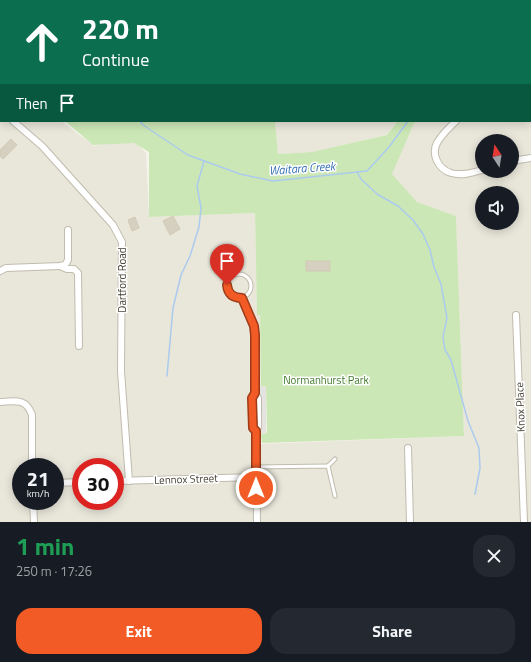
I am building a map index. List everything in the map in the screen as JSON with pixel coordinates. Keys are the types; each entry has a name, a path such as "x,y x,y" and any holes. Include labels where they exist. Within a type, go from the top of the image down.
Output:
{"street":[{"name":"Dartford Road","path":"14,122 42,146 113,225 122,242 121,371 129,481"},
{"path":"455,122 437,143 434,155 438,163 450,173 464,174 475,172"},
{"path":"519,160 531,158"},
{"path":"0,270 6,268 65,265 68,260 68,230"},
{"path":"60,266 67,270 74,269 78,273 79,346"},
{"path":"243,301 254,326 255,335 255,393 252,398 253,428 256,431 257,522"},
{"name":"Knox Place","path":"516,315 524,522"},
{"path":"0,402 17,401 26,403 30,409 32,415 32,458"},
{"path":"408,448 410,522"},
{"name":"Lennox Street","path":"124,481 256,478"},
{"path":"33,510 34,522"}],"lane":[{"path":"237,274 246,276 251,284 249,293 243,301 233,296 228,288 229,279 237,274"},
{"path":"256,467 328,466 335,459"},
{"path":"328,466 335,496"}],"shaded area":[{"path":"0,122 62,122 94,146 134,140 146,153 149,217 255,213 257,314 260,315 261,444 464,436 456,216 417,202 391,174 415,122 531,122 531,522 0,522"},
{"path":"275,122 397,122 387,135 312,152 278,154"},
{"path":"266,386 266,433 256,434 255,388"}],"green space":[{"name":"Normanhurst Park","path":"66,122 275,122 278,154 312,152 387,135 397,122 415,122 392,174 417,202 456,216 464,436 262,443 261,434 267,433 266,386 261,387 260,315 257,315 255,213 149,217 149,152 134,143 93,145"}],"building":[{"path":"11,139 17,145 3,159 0,156 0,150"},
{"path":"173,216 180,229 170,235 163,221"},
{"path":"135,217 139,228 132,231 128,220"},
{"path":"306,261 330,261 330,271 306,271"}],"waterway":[{"name":"Waitara Creek","path":"141,122 188,155 240,174 273,181 367,171 389,147 407,122"},
{"path":"167,376 173,308 181,275 190,256 199,227 201,208 197,186 204,161"},
{"path":"357,172 361,179 377,194 398,206 413,220 423,234 430,250 434,267 441,284 447,318 443,337 445,350 451,360 468,421 479,448 480,468 475,494"}],"route":[{"path":"227,285 230,294 238,298 242,298 254,326 255,393 252,398 253,428 256,431 256,488"}]}
